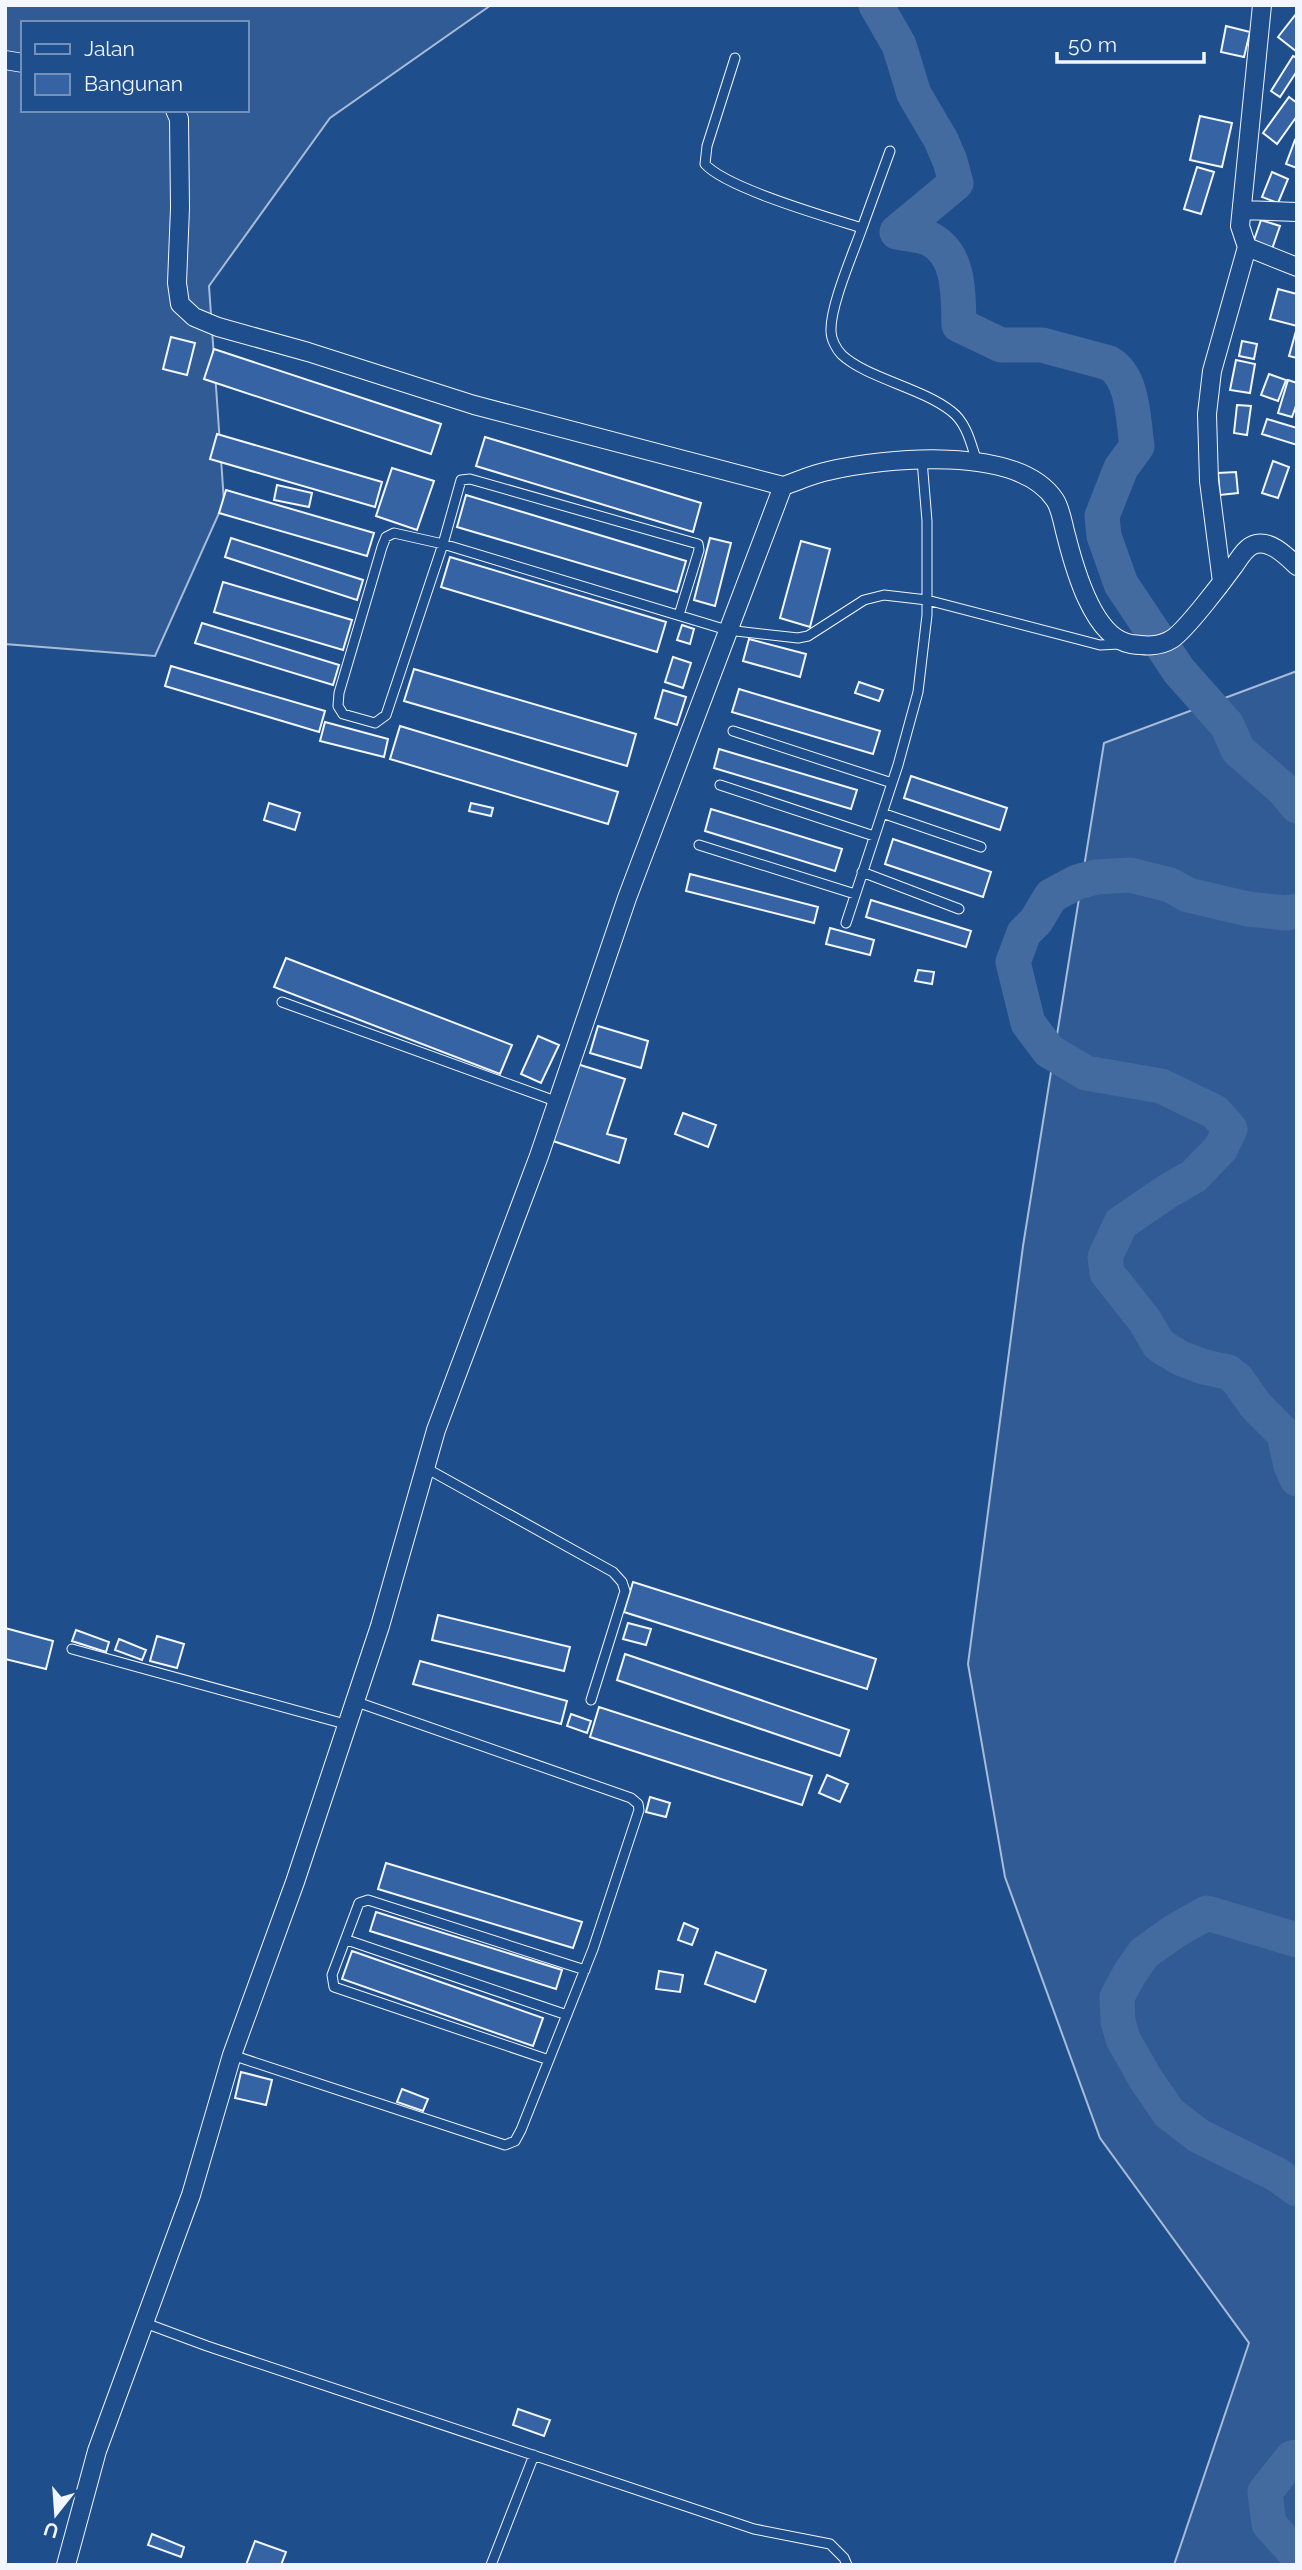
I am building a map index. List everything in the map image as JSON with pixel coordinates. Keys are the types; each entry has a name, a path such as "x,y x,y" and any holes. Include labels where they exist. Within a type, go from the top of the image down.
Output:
{"street":[{"path":"1222,582 1209,481 1207,414 1212,371 1247,247 1240,226 1262,5"},
{"path":"176,112 179,119 177,283 180,304 194,317 218,327 308,352 474,405 783,486 826,471 885,461 978,462 1015,471 1045,488 1056,502 1077,577 1099,619 1113,636 1126,643 1151,647 1173,638 1248,548 1256,543 1280,551 1297,566"},
{"path":"1242,210 1297,212"},
{"path":"1247,247 1297,267"},
{"path":"66,2565 97,2451 191,2195 232,2055 295,1882 345,1724 380,1626 425,1467 558,1102 627,898 783,486"}],"lane":[{"path":"735,58 707,146 705,164 713,173 741,186 862,228"},
{"path":"890,151 836,305 831,330 834,344 842,355 861,367 952,411 965,427 978,462"},
{"path":"846,923 892,783 918,692 927,600 927,521 922,460"},
{"path":"679,615 699,550 698,544 470,479 461,480 443,544 386,715 375,723 343,714 338,706 339,693 386,537 394,533 443,544 679,615 727,629 798,638 808,636 864,600 884,595 927,600 1100,645 1126,643"},
{"path":"733,731 892,783"},
{"path":"720,785 874,836"},
{"path":"882,813 981,847"},
{"path":"699,845 855,894"},
{"path":"862,872 959,909"},
{"path":"282,1002 558,1102"},
{"path":"425,1467 613,1572 622,1582 625,1591 591,1700"},
{"path":"72,1649 345,1724"},
{"path":"232,2055 505,2144 515,2141 522,2130 585,1970 635,1823 638,1804 631,1798 354,1701"},
{"path":"549,2060 334,1987 332,1975 359,1903 368,1900 585,1970"},
{"path":"346,1940 567,2015"},
{"path":"145,2323 754,2529 830,2544 844,2558 846,2565"},
{"path":"491,2565 534,2455"}],"shaded area":[{"path":"5,5 491,5 330,118 209,286 224,502 155,656 5,644"},
{"path":"1297,671 1297,2565 1174,2565 1249,2343 1100,2138 1005,1877 968,1664 1023,1246 1104,743"}],"building":[{"path":"1297,15 1297,52 1278,37"},
{"path":"1226,26 1250,32 1244,57 1221,52"},
{"path":"1293,56 1297,58 1297,71 1280,97 1271,91"},
{"path":"1289,97 1297,103 1297,116 1277,144 1263,133"},
{"path":"1200,116 1232,123 1222,167 1190,160"},
{"path":"1295,140 1297,141 1297,168 1286,164"},
{"path":"1197,167 1214,172 1201,214 1184,209"},
{"path":"1272,172 1288,179 1278,203 1262,197"},
{"path":"1261,220 1280,226 1272,249 1253,243"},
{"path":"1278,289 1297,294 1297,326 1270,319"},
{"path":"1297,331 1297,358 1289,356"},
{"path":"171,337 195,343 187,375 163,369"},
{"path":"1242,341 1257,344 1254,359 1239,356"},
{"path":"214,349 441,424 431,454 204,379"},
{"path":"1236,360 1255,364 1250,393 1230,390"},
{"path":"1269,374 1286,380 1278,401 1261,395"},
{"path":"1288,380 1297,383 1297,403 1292,417 1278,413"},
{"path":"1237,405 1251,406 1247,435 1234,433"},
{"path":"1267,419 1297,428 1297,445 1262,434"},
{"path":"217,434 382,482 375,507 210,459"},
{"path":"485,437 701,503 693,532 476,466"},
{"path":"1273,461 1289,467 1278,498 1262,493"},
{"path":"392,468 434,481 417,530 376,516"},
{"path":"1236,472 1238,493 1220,495 1218,473"},
{"path":"277,485 312,493 309,507 274,500"},
{"path":"226,490 374,533 367,556 219,513"},
{"path":"466,495 686,561 677,592 457,527"},
{"path":"231,538 363,580 357,600 225,557"},
{"path":"710,538 731,543 715,606 694,600"},
{"path":"801,541 830,549 810,627 780,618"},
{"path":"450,557 666,622 657,652 441,587"},
{"path":"223,582 352,620 343,650 214,612"},
{"path":"202,623 339,665 333,685 195,643"},
{"path":"682,625 694,629 690,644 677,640"},
{"path":"749,639 806,654 800,677 743,661"},
{"path":"673,657 691,663 683,688 665,682"},
{"path":"171,666 325,711 319,732 165,686"},
{"path":"414,669 636,734 627,766 404,701"},
{"path":"859,682 883,690 879,701 855,693"},
{"path":"739,689 880,731 873,754 732,712"},
{"path":"663,690 686,697 677,725 655,718"},
{"path":"325,722 388,739 384,757 320,741"},
{"path":"400,726 618,792 608,824 390,759"},
{"path":"719,749 857,790 851,809 714,768"},
{"path":"911,776 1007,808 1000,830 904,798"},
{"path":"269,803 300,813 295,830 264,820"},
{"path":"471,803 493,808 491,816 469,811"},
{"path":"711,809 842,849 835,871 705,831"},
{"path":"893,839 991,872 983,897 885,864"},
{"path":"690,874 818,907 814,923 686,891"},
{"path":"871,900 971,931 966,947 866,917"},
{"path":"830,928 874,940 870,955 826,944"},
{"path":"286,958 512,1045 500,1074 274,987"},
{"path":"918,970 934,972 932,984 915,981"},
{"path":"598,1026 648,1041 641,1068 590,1053"},
{"path":"538,1036 559,1045 541,1083 521,1074"},
{"path":"574,1063 625,1079 607,1134 626,1139 619,1163 550,1140"},
{"path":"683,1113 716,1125 708,1147 675,1134"},
{"path":"633,1582 876,1659 867,1689 624,1612"},
{"path":"438,1615 570,1647 564,1671 432,1640"},
{"path":"628,1623 651,1629 646,1645 623,1639"},
{"path":"5,1628 53,1641 46,1669 5,1659"},
{"path":"76,1630 109,1642 106,1652 72,1641"},
{"path":"157,1636 184,1644 177,1668 150,1661"},
{"path":"119,1639 146,1650 142,1660 115,1650"},
{"path":"625,1654 849,1730 840,1756 617,1680"},
{"path":"420,1661 567,1701 561,1724 413,1684"},
{"path":"599,1707 812,1776 802,1805 590,1737"},
{"path":"571,1714 591,1721 587,1733 567,1726"},
{"path":"827,1775 848,1784 840,1802 819,1793"},
{"path":"650,1797 670,1803 666,1817 646,1812"},
{"path":"386,1863 582,1922 573,1948 378,1889"},
{"path":"376,1912 562,1970 556,1989 370,1931"},
{"path":"684,1923 698,1929 692,1945 678,1940"},
{"path":"352,1951 543,2018 533,2046 342,1979"},
{"path":"716,1952 766,1970 755,2002 705,1984"},
{"path":"659,1971 683,1975 680,1992 656,1989"},
{"path":"241,2072 272,2080 266,2105 235,2098"},
{"path":"402,2089 428,2099 423,2111 397,2102"},
{"path":"518,2409 550,2420 544,2436 513,2425"},
{"path":"152,2534 184,2547 181,2557 148,2545"},
{"path":"255,2541 286,2552 281,2565 246,2565"}],"waterway":[{"path":"876,5 899,45 914,94 941,140 956,183 897,232 930,239 947,255 956,277 959,325 1001,345 1042,345 1109,363 1117,370 1131,400 1137,446 1121,468 1102,516 1104,536 1121,584 1179,671 1227,725 1238,750 1283,789 1297,806"},
{"path":"1297,911 1286,913 1248,909 1188,895 1170,885 1130,875 1096,877 1077,882 1051,896 1036,921 1024,933 1013,962 1028,1023 1049,1051 1086,1073 1161,1086 1215,1112 1230,1129 1221,1148 1194,1176 1121,1223 1105,1257 1107,1273 1145,1321 1159,1345 1180,1358 1228,1372 1237,1379 1256,1406 1284,1434 1291,1466 1297,1479"},
{"path":"1297,1940 1207,1913 1144,1953 1117,1997 1118,2021 1123,2039 1169,2113 1199,2136 1276,2174 1297,2189"},
{"path":"1297,2457 1292,2458 1265,2492 1269,2524 1297,2555"}]}
